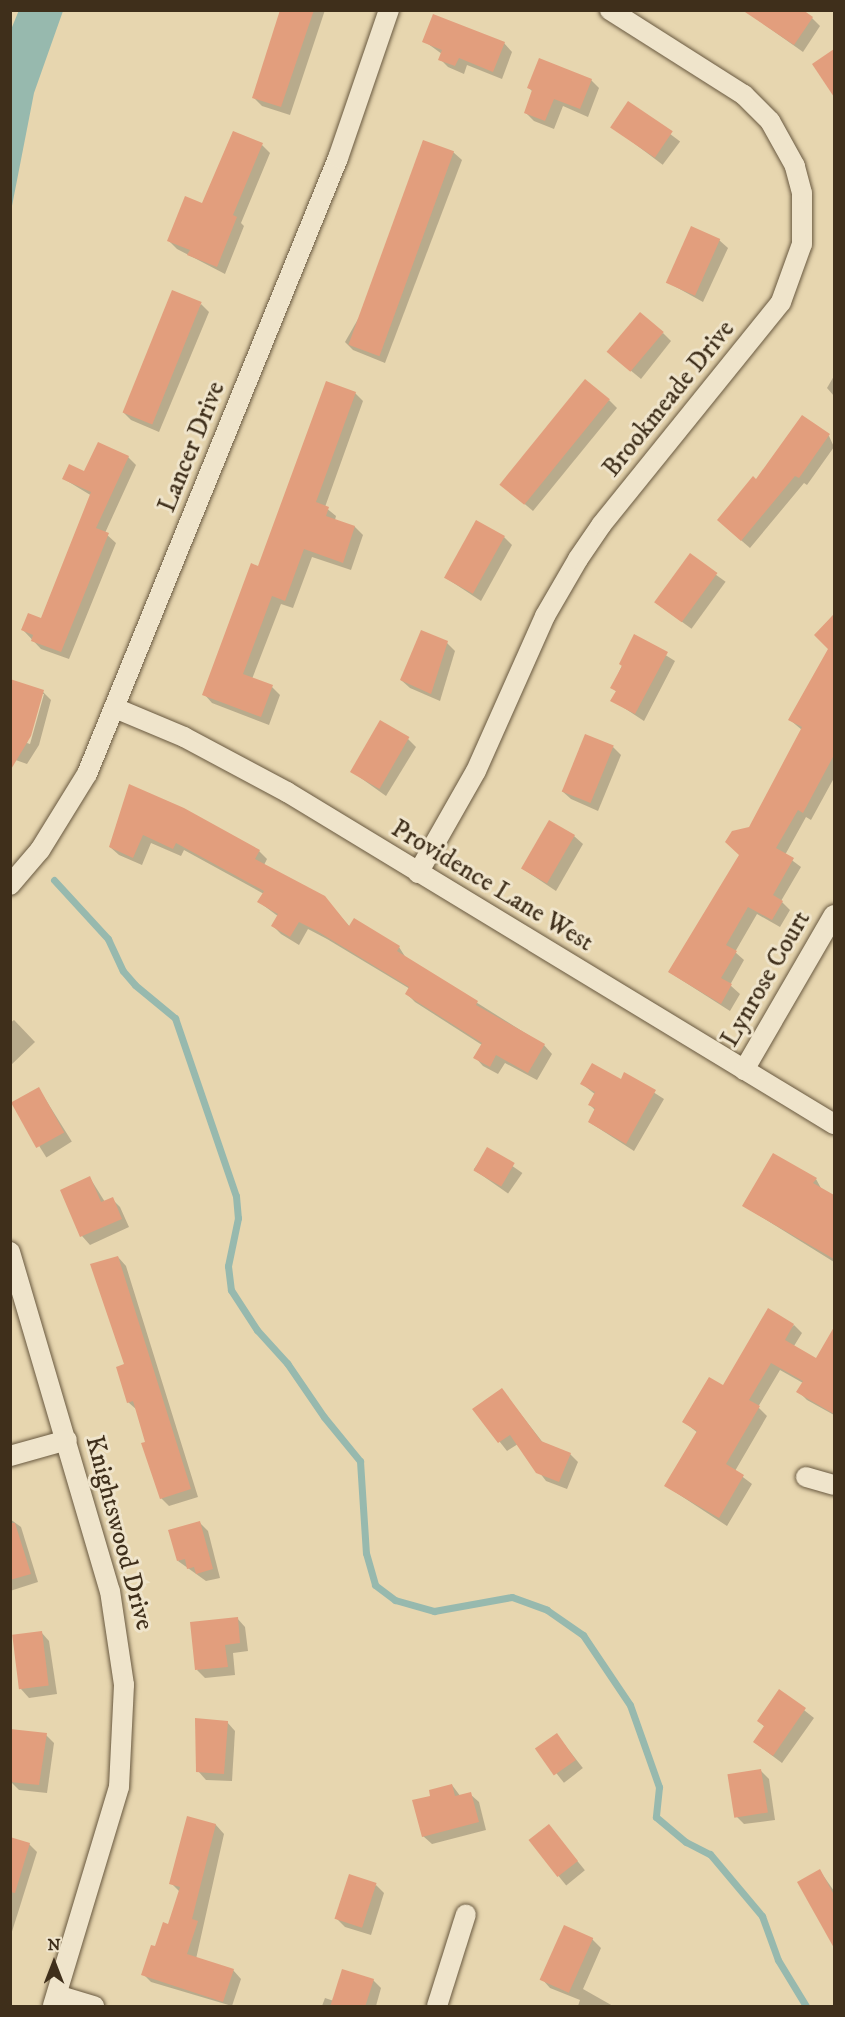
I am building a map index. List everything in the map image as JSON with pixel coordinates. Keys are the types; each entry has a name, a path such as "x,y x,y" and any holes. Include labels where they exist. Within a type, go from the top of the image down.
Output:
{"street":[{"name":"Lancer Drive","path":"10,885 76,796 115,708 338,158 389,10"},
{"name":"Brookmeade Drive","path":"418,873 476,771 545,616 578,559 602,524 781,302 802,244 802,193 795,166 770,121 744,95 610,10"},
{"name":"Providence Lane West","path":"115,708 184,737 287,792 834,1124"},
{"name":"Lynrose Court","path":"744,1070 834,915"},
{"name":"Knightswood Drive","path":"10,1252 111,1591 124,1684 123,1744 119,1787 105,1843 55,2001"},
{"path":"10,1456 67,1440"},
{"path":"806,1477 834,1485"},
{"path":"437,2007 466,1914"},
{"path":"55,2001 94,2007"}],"water":[{"path":"19,10 63,11 34,93 11,211 10,32"}],"building":[{"path":"280,10 314,10 281,107 252,98"},
{"path":"742,10 803,10 813,17 794,45"},
{"path":"433,14 505,42 493,72 459,58 455,66 438,60 442,50 422,42"},
{"path":"834,49 834,97 812,64"},
{"path":"539,58 592,79 580,109 554,99 545,121 524,113 532,90 527,88"},
{"path":"628,101 673,131 655,158 610,128"},
{"path":"233,131 263,143 233,215 237,217 217,267 187,255 190,250 167,241 185,196 202,203"},
{"path":"423,140 454,151 379,356 348,345"},
{"path":"691,226 720,239 695,296 666,283"},
{"path":"172,290 202,302 152,424 123,412"},
{"path":"640,312 664,332 630,372 607,352"},
{"path":"585,379 610,399 524,505 499,485"},
{"path":"326,381 356,392 316,502 329,507 326,516 355,526 343,563 304,549 285,601 272,596 243,674 273,685 261,717 202,695 251,563 258,566"},
{"path":"802,415 830,434 799,478 795,476 741,541 717,520 753,476 756,479"},
{"path":"98,442 129,456 96,528 109,533 61,652 31,641 33,635 21,630 28,613 41,618 91,492 62,479 69,464 84,471"},
{"path":"476,520 505,536 473,594 444,578"},
{"path":"690,553 718,573 682,622 654,602"},
{"path":"834,614 834,755 803,813 798,810 776,848 794,858 773,895 783,901 772,920 748,907 726,945 737,951 721,978 732,984 721,1004 668,972 739,855 725,842 732,831 749,827 802,727 788,720 828,649 814,635"},
{"path":"421,630 448,641 431,694 400,680"},
{"path":"634,634 668,652 635,714 610,701 616,691 610,688 622,666 619,664"},
{"path":"10,679 44,690 31,736 10,771"},
{"path":"380,720 409,737 379,789 350,772"},
{"path":"585,734 614,746 591,803 562,791"},
{"path":"129,784 184,808 260,850 255,859 325,896 349,926 354,918 400,946 397,951 478,1001 476,1005 545,1044 528,1073 496,1055 490,1067 473,1058 482,1043 405,994 409,987 299,922 290,937 271,926 278,914 257,902 264,891 176,843 173,849 143,835 133,858 109,847"},
{"path":"549,820 575,835 547,883 521,868"},
{"path":"592,1063 621,1079 624,1072 656,1090 626,1144 588,1122 595,1108 588,1105 595,1092 580,1084"},
{"path":"39,1087 64,1132 36,1148 11,1103"},
{"path":"487,1147 515,1163 501,1186 473,1170"},
{"path":"773,1153 817,1178 813,1183 834,1195 834,1259 742,1206"},
{"path":"90,1176 101,1202 113,1197 122,1219 80,1237 60,1190"},
{"path":"118,1256 191,1489 160,1499 141,1443 145,1442 133,1401 127,1403 116,1367 124,1364 90,1264"},
{"path":"768,1308 794,1324 785,1340 816,1358 834,1327 834,1414 796,1392 803,1381 771,1363 749,1400 760,1406 726,1464 744,1475 719,1518 664,1486 697,1431 682,1422 709,1377 723,1385"},
{"path":"502,1388 541,1441 571,1453 559,1482 536,1473 510,1435 498,1443 472,1409"},
{"path":"200,1521 213,1569 196,1574 194,1567 187,1569 185,1559 177,1561 168,1530"},
{"path":"10,1523 15,1523 31,1574 10,1580"},
{"path":"238,1617 240,1643 225,1645 228,1667 195,1670 190,1622"},
{"path":"42,1631 49,1686 19,1689 12,1635"},
{"path":"779,1689 806,1708 773,1756 753,1742 764,1726 757,1721"},
{"path":"195,1718 228,1721 224,1774 196,1772"},
{"path":"10,1729 47,1733 39,1785 10,1782"},
{"path":"557,1733 576,1760 554,1776 535,1748"},
{"path":"761,1769 768,1812 734,1818 727,1774"},
{"path":"452,1784 455,1796 471,1792 479,1822 422,1837 412,1800 430,1796 429,1790"},
{"path":"187,1816 216,1824 192,1919 198,1921 187,1954 234,1969 223,2002 141,1975 151,1945 155,1946 163,1922 168,1924 180,1887 169,1884"},
{"path":"549,1824 578,1861 557,1877 529,1840"},
{"path":"10,1837 30,1843 15,1893 10,1892"},
{"path":"820,1869 834,1895 834,1948 797,1882"},
{"path":"349,1874 377,1883 362,1928 334,1919"},
{"path":"564,1925 593,1938 569,1993 540,1980"},
{"path":"342,1969 374,1979 365,2007 330,2007"}],"waterway":[{"path":"54,880 108,939 123,971 135,985 175,1018 236,1196 238,1218 228,1266 231,1290 257,1330 287,1363 324,1417 360,1461 366,1553 375,1585 395,1600 434,1611 512,1597 547,1610 583,1635 630,1705 659,1787 656,1817 686,1842 710,1854 762,1916 778,1960 806,2006"}]}
